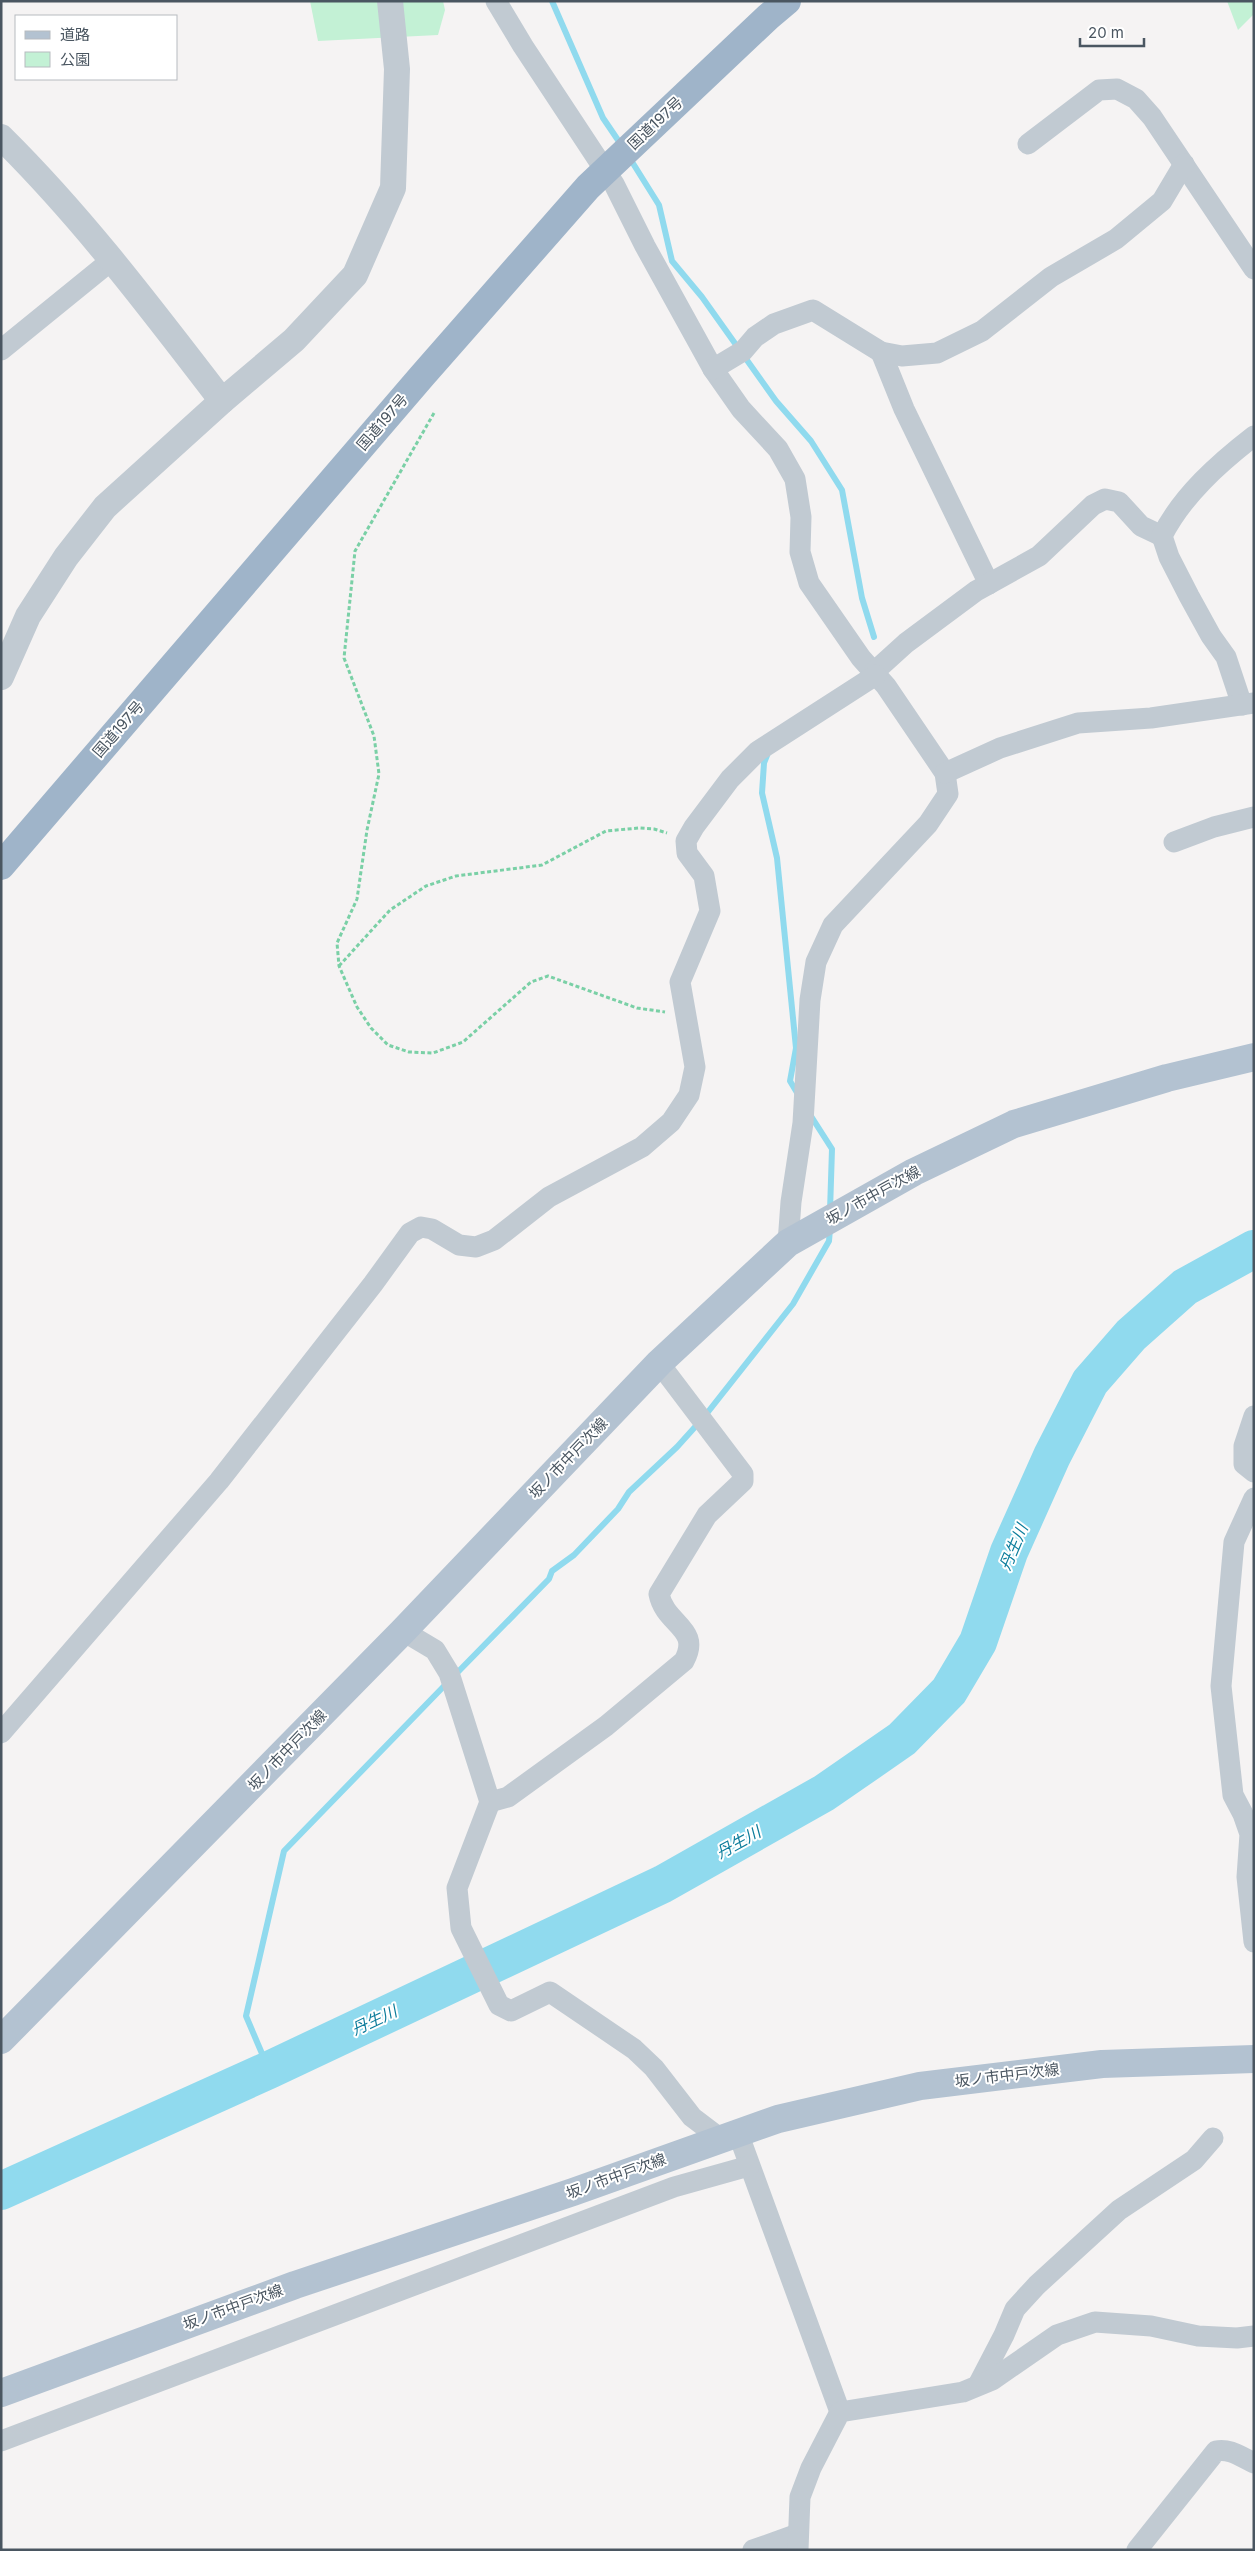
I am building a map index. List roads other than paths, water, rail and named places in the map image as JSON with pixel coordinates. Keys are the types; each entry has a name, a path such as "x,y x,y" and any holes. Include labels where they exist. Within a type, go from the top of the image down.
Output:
{"highway":[{"name":"国道197号","path":"1,866 422,376 588,187 638,138 787,1"}],"main road":[{"name":"坂ノ市中戸次線","path":"1,2040 403,1631 659,1362 788,1243 914,1172 1014,1124 1167,1078 1254,1057"},
{"name":"坂ノ市中戸次線","path":"1,2393 295,2285 573,2192 778,2119 920,2086 1102,2064 1254,2059"}],"street":[{"path":"1,677 28,616 66,557 105,507 222,401 294,340 355,275 393,188 397,69 390,1"},
{"path":"496,1 523,46 614,184 645,246 741,409 778,449 795,479 801,517 800,552 809,584 945,773 948,794 928,824 833,924 816,962 810,1000 803,1119 791,1202 788,1243"},
{"path":"1028,144 1099,90 1117,89 1136,99 1152,116 1254,269"},
{"path":"1,137 48,183 113,259 222,401"},
{"path":"717,367 744,350 755,337 774,324 813,310 882,352 902,356 937,353 982,331 1051,277 1116,240 1162,201 1184,164"},
{"path":"1,350 113,259"},
{"path":"882,352 904,410 990,584"},
{"path":"945,773 1000,748 1078,723 1151,718 1248,704 1226,657 1211,636 1181,581 1169,557 1162,536 1171,518 1188,498 1228,456 1254,436"},
{"path":"1,1732 219,1481 373,1284 410,1233 421,1227 432,1229 459,1245 476,1247 494,1240 549,1197 642,1147 671,1122 689,1095 695,1068 680,982 710,911 704,876 687,852 686,841 694,826 730,779 758,751 875,674 906,643 990,584 1039,556 1093,505 1105,499 1119,502 1141,526 1162,536"},
{"path":"1174,842 1214,827 1254,817"},
{"path":"490,1802 508,1797 606,1726 684,1661 691,1649 690,1639 661,1606 659,1594 707,1515 743,1481 743,1474 659,1362"},
{"path":"1254,1416 1244,1446 1244,1464 1254,1472"},
{"path":"1254,1498 1234,1542 1221,1686 1233,1795 1243,1814 1250,1834 1247,1877 1254,1942"},
{"path":"403,1631 435,1650 448,1673 490,1802 457,1888 461,1928 499,2005 511,2011 550,1992 564,2000 634,2049 654,2068 692,2117 730,2136 749,2166 840,2412 811,2468 800,2497 798,2542 753,2550"},
{"path":"978,2386 1004,2336 1015,2309 1037,2285 1119,2210 1194,2160 1213,2138"},
{"path":"1,2441 674,2187 749,2166"},
{"path":"840,2412 963,2392 992,2380 1057,2335 1095,2322 1151,2326 1198,2336 1237,2338 1254,2336"},
{"path":"1137,2550 1216,2451 1223,2449 1254,2463"}],"waterway":[{"path":"552,1 603,118 622,146"},
{"path":"629,157 659,205 672,261 702,297 776,401 811,441 842,490 862,598 874,637"},
{"path":"768,753 764,763 762,793 777,858 796,1048 790,1081 799,1096"},
{"path":"809,1113 832,1149 830,1211"},
{"path":"454,1676 549,1579 552,1571 574,1555 618,1509 629,1492 677,1447 704,1417 793,1304 829,1241 830,1229"},
{"name":"丹生川","path":"1,2191 269,2070 663,1884 824,1793 902,1739 949,1691 978,1642 1009,1552 1052,1456 1090,1382 1131,1335 1185,1287 1254,1249"},
{"path":"269,2070 246,2016 284,1851 447,1683"}]}
